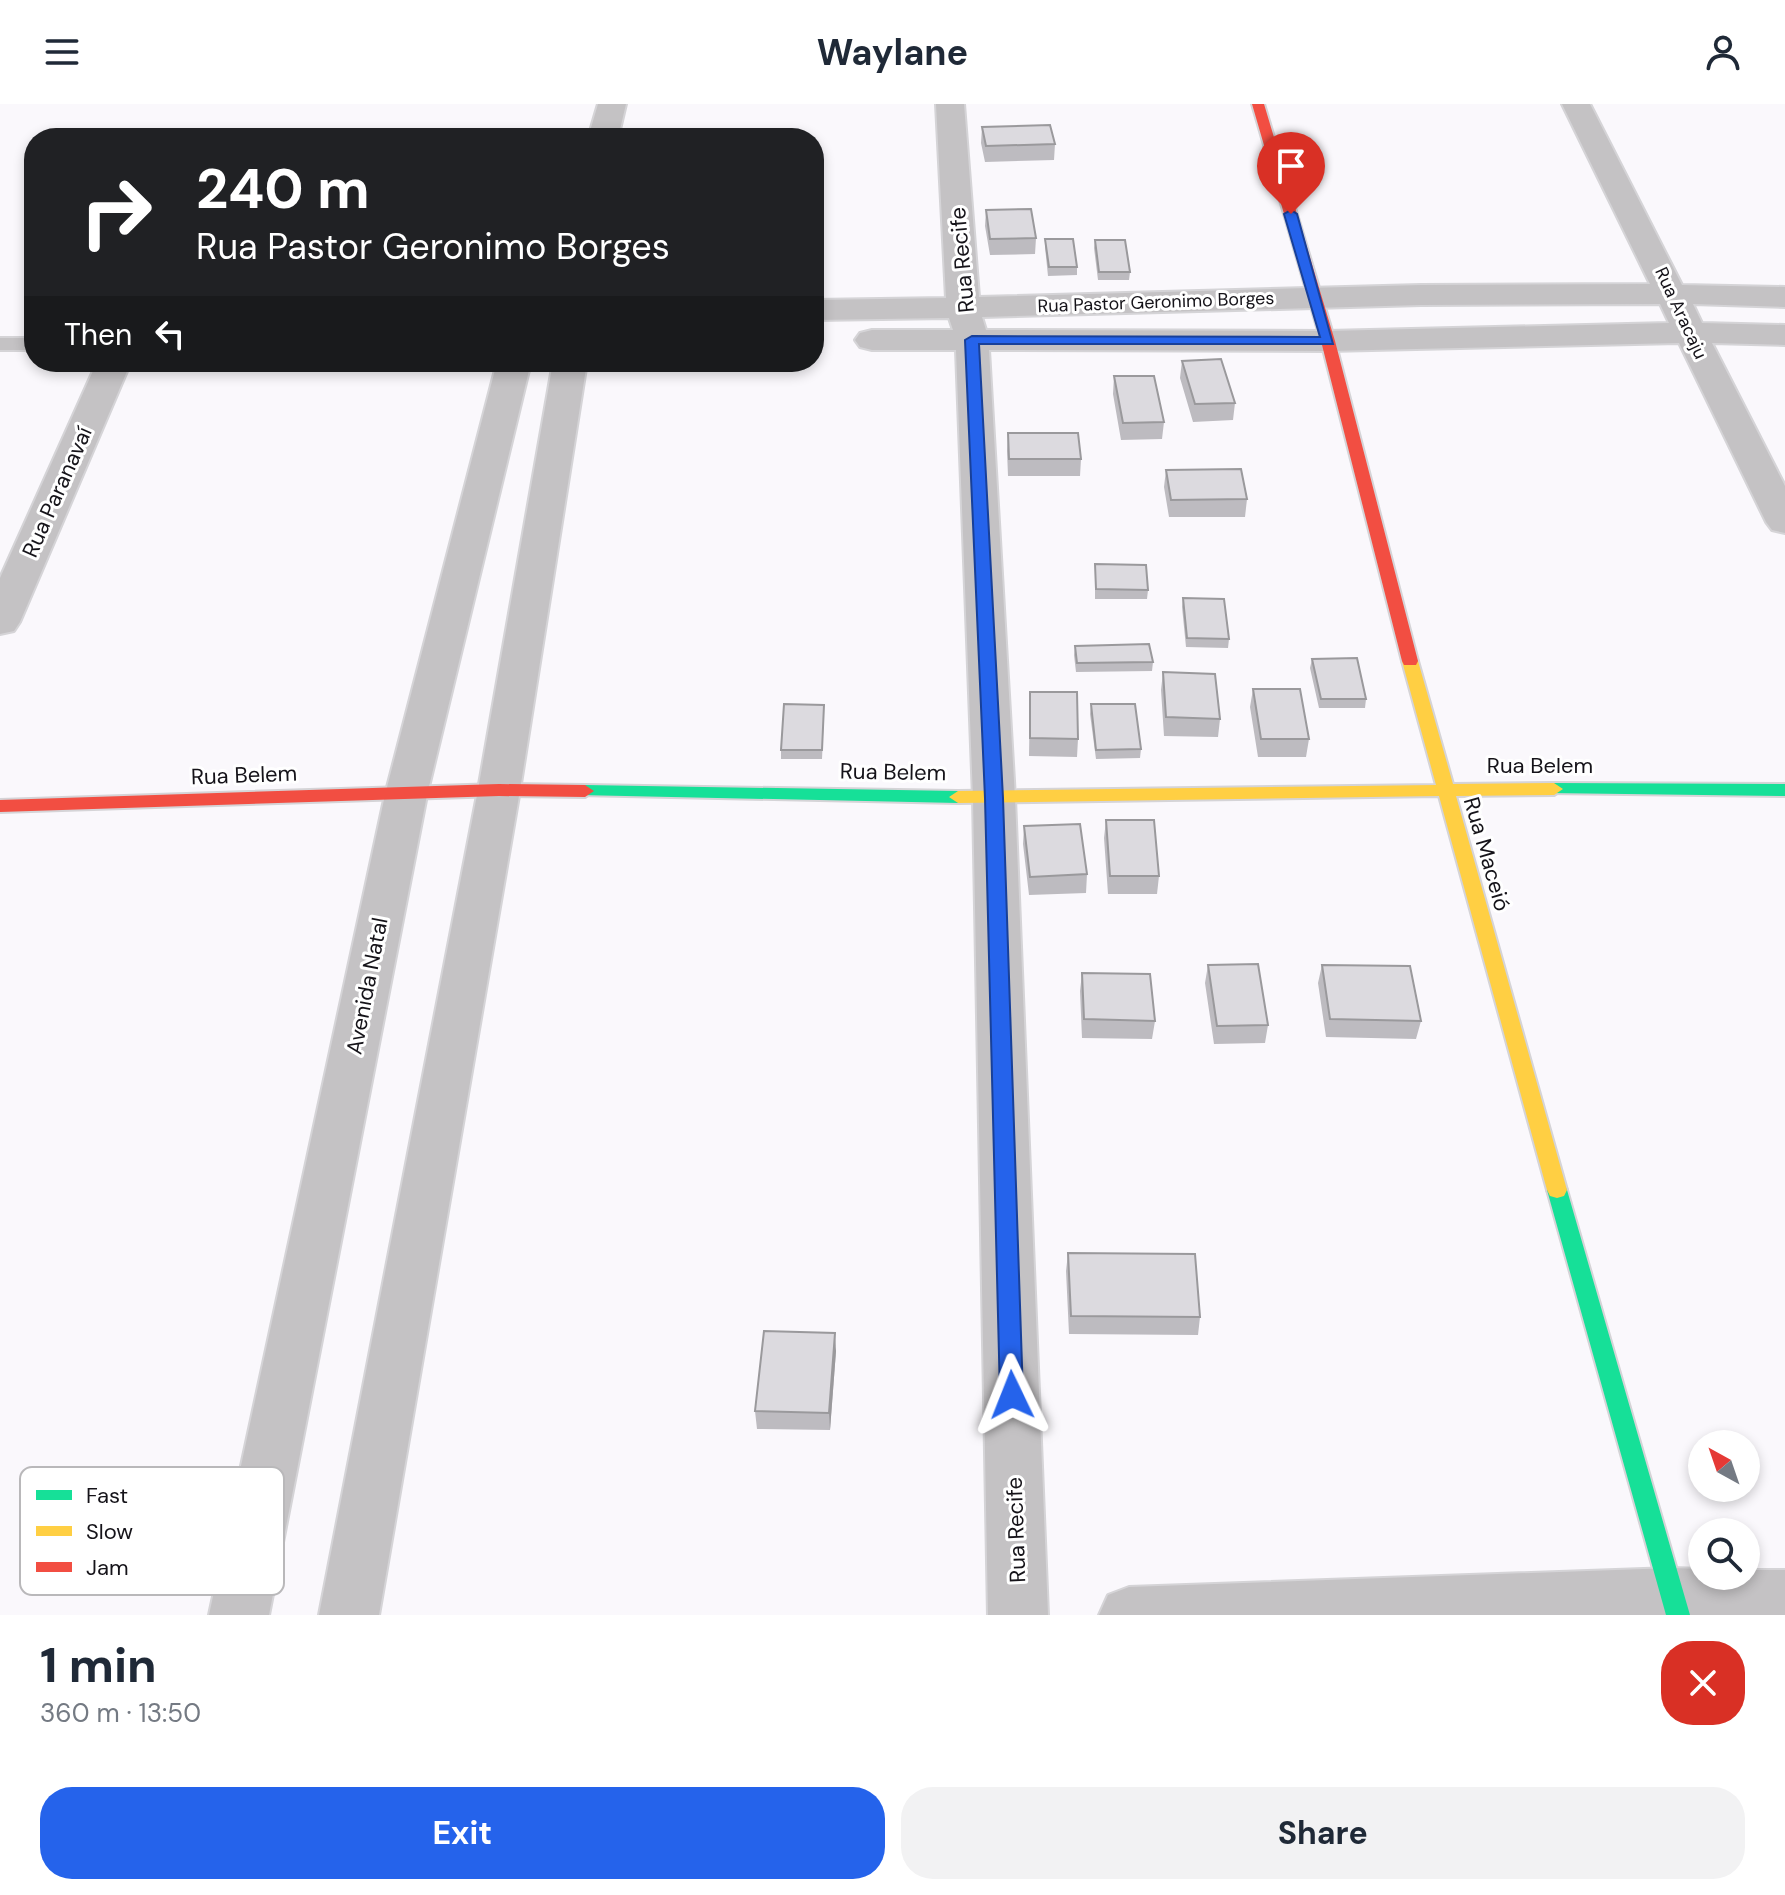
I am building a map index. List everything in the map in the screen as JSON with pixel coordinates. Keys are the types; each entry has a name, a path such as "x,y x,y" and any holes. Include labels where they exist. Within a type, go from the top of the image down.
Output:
{"street":[{"path":"606,128 612,104"},
{"name":"Rua Recife","path":"950,104 968,324 994,798 1018,1615"},
{"name":"Rua Maceió","path":"1258,104 1328,341 1443,789 1675,1606"},
{"name":"Rua Aracaju","path":"1576,104 1785,522"},
{"name":"Rua Pastor Geronimo Borges","path":"824,339 1315,296 1673,293 1785,297"},
{"name":"Rua Pastor Geronimo Borges","path":"824,311 968,324 1328,341 1690,333 1785,335"},
{"name":"Rua Paranavaí","path":"0,622 110,372"},
{"name":"Avenida Natal","path":"269,1467 406,795 512,372"},
{"path":"349,1615 499,790 568,372"},
{"name":"Rua Belem","path":"0,806 499,790 994,798 1443,789 1785,790"},
{"name":"Avenida Natal","path":"239,1615 243,1595"},
{"path":"1129,1615 1675,1606 1785,1598"}],"lane":[{"path":"0,344 24,344"}],"building":[{"path":"1050,125 1055,144 986,146 982,127"},
{"path":"1031,209 1036,238 990,239 986,210"},
{"path":"1045,239 1073,239 1077,267 1049,267"},
{"path":"1095,240 1125,240 1130,272 1099,272"},
{"path":"1221,359 1235,403 1195,404 1182,361"},
{"path":"1114,376 1154,376 1164,422 1123,423"},
{"path":"1008,433 1078,433 1081,459 1009,459"},
{"path":"1241,469 1247,499 1171,500 1166,470"},
{"path":"1095,564 1146,565 1148,590 1096,589"},
{"path":"1183,598 1224,599 1229,639 1187,638"},
{"path":"1149,644 1153,662 1077,663 1075,646"},
{"path":"1357,658 1366,699 1321,699 1312,659"},
{"path":"1163,672 1215,674 1220,719 1166,717"},
{"path":"1253,689 1300,689 1309,739 1261,739"},
{"path":"1030,692 1077,692 1078,739 1030,738"},
{"path":"784,704 824,705 822,750 781,750"},
{"path":"1091,704 1135,704 1141,749 1096,750"},
{"path":"1106,820 1154,820 1159,876 1110,876"},
{"path":"1080,824 1087,874 1030,877 1024,826"},
{"path":"1258,964 1268,1025 1217,1026 1208,965"},
{"path":"1322,965 1410,966 1421,1021 1330,1019"},
{"path":"1082,973 1150,974 1155,1021 1084,1019"},
{"path":"1068,1253 1195,1254 1200,1317 1071,1316"},
{"path":"764,1331 835,1333 829,1413 755,1411"}],"traffic: fast":[{"path":"1554,789 1785,790"},
{"path":"585,791 958,797"},
{"path":"1557,1190 1678,1615"}],"traffic: slow":[{"path":"1410,661 1557,1190"},
{"path":"958,797 1554,789"}],"traffic: jam":[{"path":"1258,104 1328,341 1410,661"},
{"path":"0,806 499,790 585,791"}],"route":[{"path":"1012,1395 994,798 972,340 1328,341 1291,214"}]}
